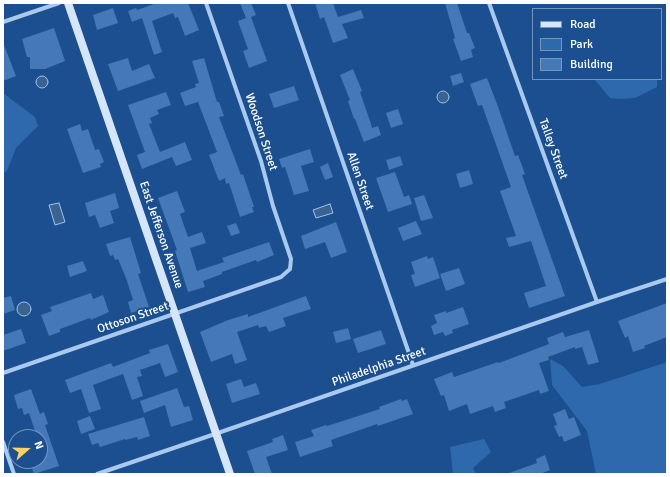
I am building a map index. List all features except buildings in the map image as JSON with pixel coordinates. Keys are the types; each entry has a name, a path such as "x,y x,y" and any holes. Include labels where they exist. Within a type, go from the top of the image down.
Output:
{"street":[{"path":"3,22 59,3"},
{"name":"East Jefferson Avenue","path":"68,3 230,474"},
{"name":"Woodson Street","path":"206,3 264,173 273,206 291,259 290,269"},
{"name":"Allen Street","path":"288,3 413,365"},
{"name":"Talley Street","path":"489,3 597,302"},
{"name":"Ottoson Street","path":"3,373 281,277 290,269"},
{"name":"Philadelphia Street","path":"97,474 667,279"},
{"path":"3,442 14,474"}],"green space":[{"path":"595,80 657,80 657,87 635,98 610,98"},
{"path":"3,93 35,117 38,126 16,148 7,171 3,173"},
{"path":"550,359 563,366 582,387 600,384 667,362 667,474 596,474 587,431 552,385"},
{"path":"484,439 491,452 473,468 476,474 453,474 450,447"}],"shaded area":[{"path":"44,76 47,77 47,87 40,88 37,87 36,80 37,77"},
{"path":"445,91 448,92 448,102 441,103 438,102 437,95 438,92"},
{"path":"59,203 65,222 55,225 49,205"},
{"path":"330,204 333,213 316,218 313,210"},
{"path":"24,302 29,304 31,309 29,314 24,316 19,314 17,309 19,304"}]}
